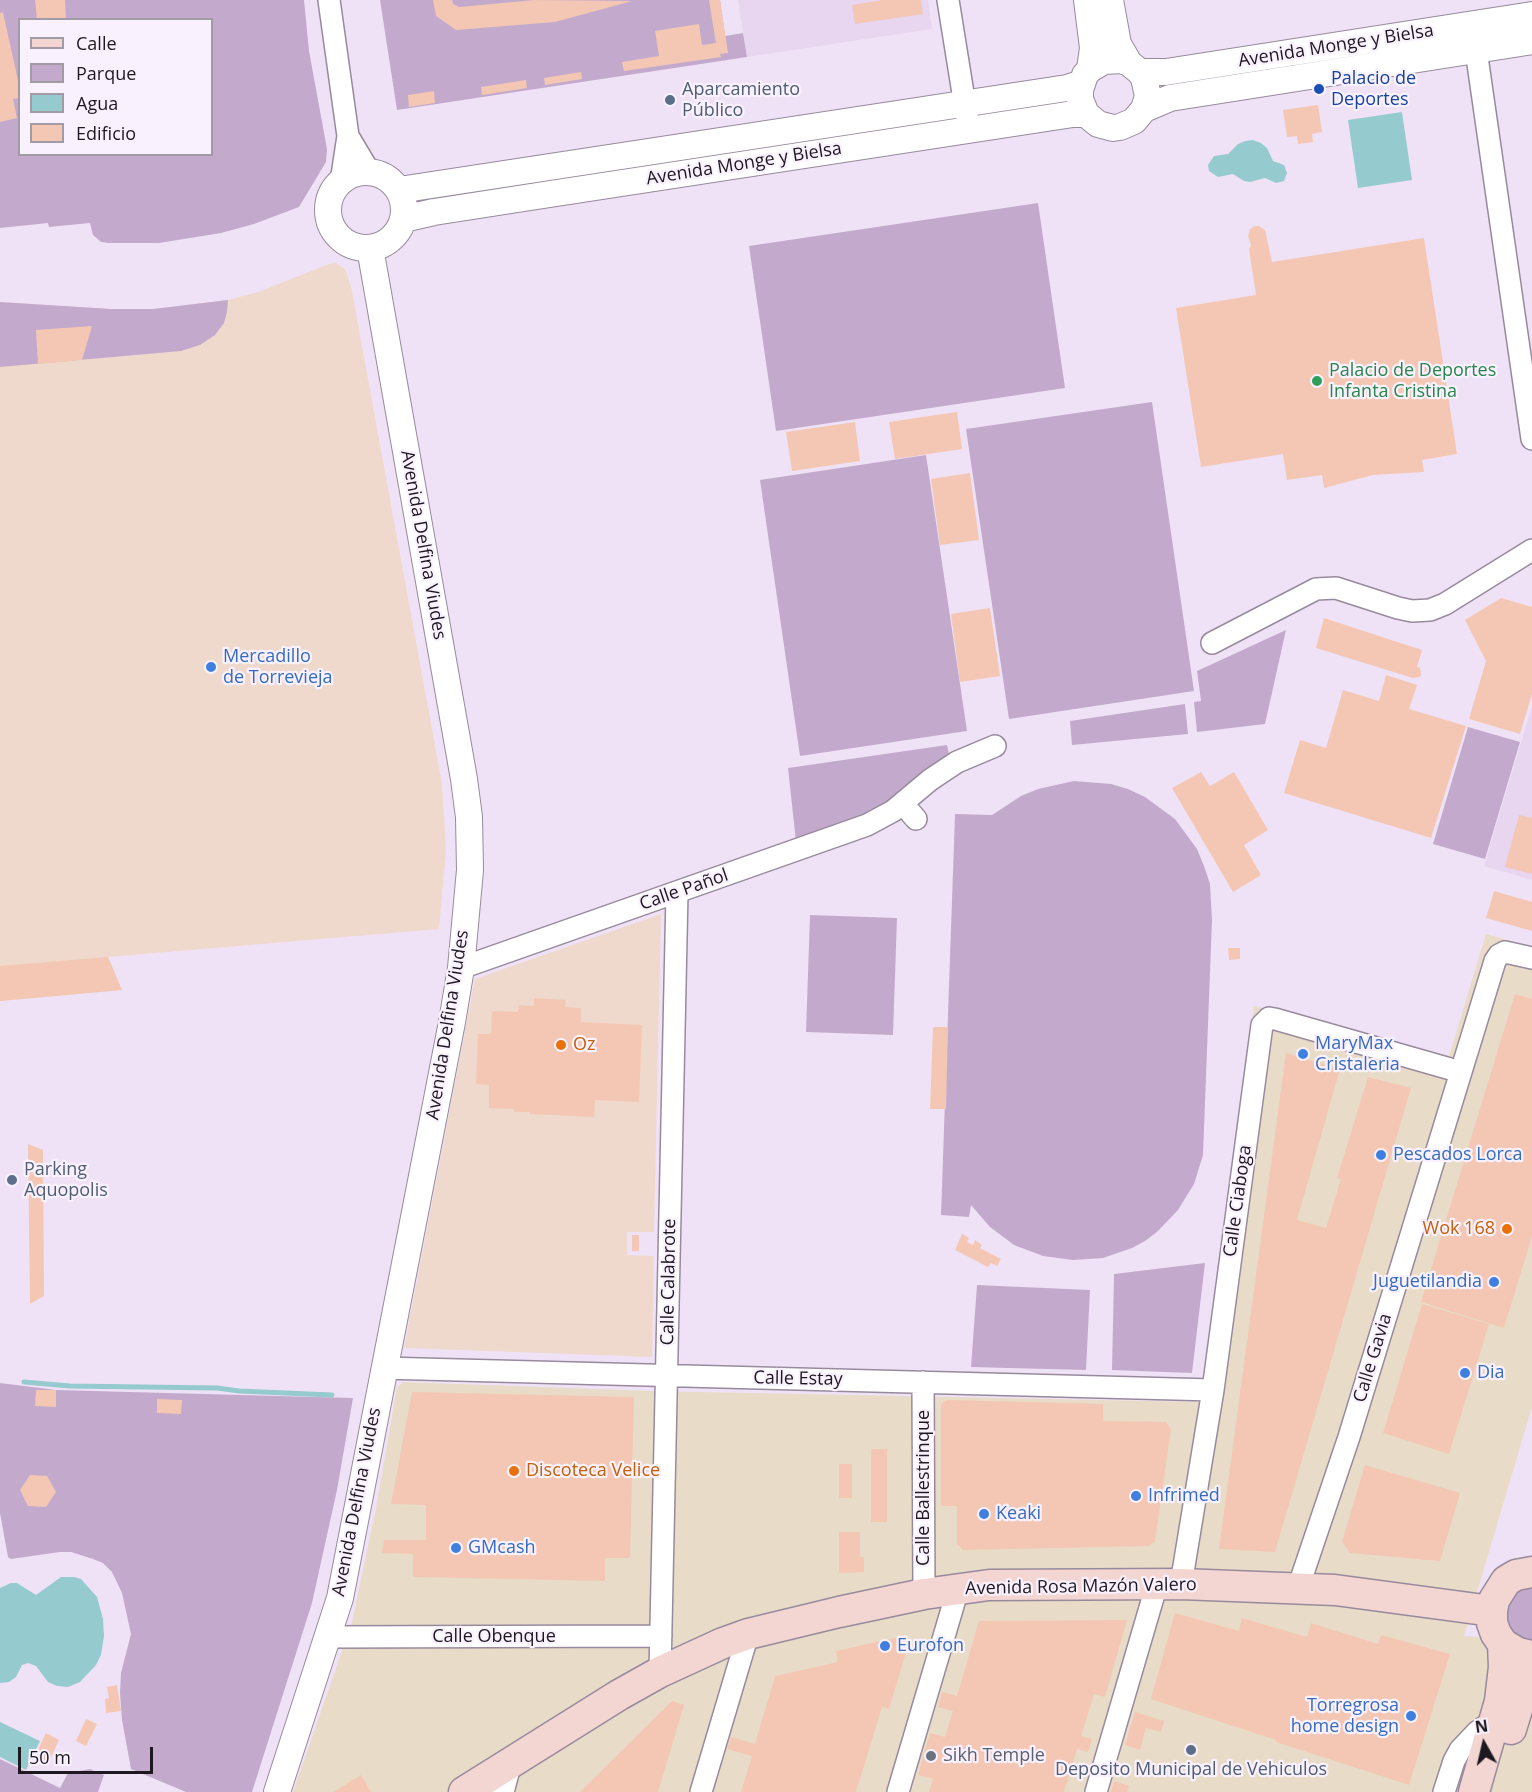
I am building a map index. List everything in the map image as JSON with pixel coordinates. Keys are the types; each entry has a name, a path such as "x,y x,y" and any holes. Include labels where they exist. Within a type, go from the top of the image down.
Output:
{"main road":[{"path":"1530,1570 1506,1581 1494,1600 1492,1623 1503,1644 1518,1653 1532,1656"},
{"name":"Avenida Rosa Mazón Valero","path":"464,1792 619,1695 660,1672 723,1642 748,1634 958,1588 1000,1585 1169,1584 1298,1588 1335,1590 1492,1611"},
{"path":"1474,1792 1496,1719 1503,1685 1503,1644"},
{"path":"1492,1792 1523,1690 1532,1674"}],"street":[{"path":"329,0 348,136 341,182"},
{"path":"948,0 969,130"},
{"path":"1087,0 1093,48 1080,99 1086,114 1098,124 1113,128 1134,121 1144,109 1148,90 1118,44 1110,0"},
{"name":"Avenida Monge y Bielsa","path":"1135,68 1166,72 1532,15"},
{"name":"Avenida Monge y Bielsa","path":"1144,109 1170,98 1532,41"},
{"path":"1476,50 1532,440"},
{"path":"1086,76 1097,64 1113,60 1135,68"},
{"name":"Avenida Monge y Bielsa","path":"399,190 1067,88 1086,76"},
{"name":"Avenida Monge y Bielsa","path":"403,219 434,212 1073,114 1086,114"},
{"path":"348,136 370,173"},
{"path":"370,173 387,179 399,190 404,209 403,219 385,243 370,248 358,248 348,244 332,228 328,216 330,197 341,182 355,174 370,173"},
{"name":"Avenida Delfina Viudes","path":"277,1792 340,1598 461,968 470,870 469,817 462,767 370,248"},
{"path":"1212,643 1316,588 1336,588 1412,611 1430,610 1445,604 1532,550"},
{"name":"Calle Pañol","path":"461,968 910,811 943,770 971,755 995,746"},
{"name":"Calle Calabrote","path":"660,1672 677,893"},
{"name":"Calle Gavia","path":"1298,1588 1349,1437 1496,958 1508,951 1532,958"},
{"name":"Calle Ciaboga","path":"1096,1792 1169,1584 1213,1390 1264,1022 1269,1018 1275,1018 1461,1072"},
{"name":"Calle Estay","path":"383,1368 1213,1390"},
{"name":"Calle Ballestrinque","path":"923,1382 924,1594"},
{"path":"898,1792 958,1588"},
{"path":"700,1792 748,1634"},
{"name":"Calle Obenque","path":"328,1637 661,1636"},
{"path":"1444,1792 1460,1750 1477,1732 1496,1719"},
{"path":"503,1792 511,1762"}],"shaded area":[{"path":"738,0 928,0 932,29 747,57"},
{"name":"Mercadillo de Torrevieja","path":"336,263 345,269 351,286 442,784 446,851 439,929 108,957 122,990 0,1001 0,302 111,309 153,309 228,300 258,292"},
{"path":"1532,706 1532,880 1484,866"},
{"path":"661,914 654,1232 627,1232 627,1255 654,1256 652,1357 404,1348 475,979"},
{"path":"1486,934 1532,947 1532,1407 1464,1636 1532,1640 1532,1792 293,1792 352,1622 376,1508 397,1387 403,1382 651,1391 1201,1402 1254,1006 1449,1056"}],"green space":[{"path":"0,0 304,0 309,51 327,149 326,162 299,207 254,224 221,233 159,243 101,242 93,235 90,223 49,227 48,223 0,228"},
{"path":"380,0 720,0 725,36 743,33 747,57 397,110"},
{"path":"1038,203 1065,388 776,431 749,246"},
{"path":"228,300 224,323 215,335 200,345 181,351 0,367 0,302 111,309 153,309"},
{"path":"1152,402 1194,691 1009,719 966,429"},
{"path":"926,455 967,731 800,756 760,480"},
{"path":"1286,630 1265,724 1197,732 1194,702 1201,701 1197,671"},
{"path":"1185,704 1188,734 1072,745 1070,721"},
{"path":"1468,727 1520,742 1485,859 1433,844"},
{"path":"947,745 949,754 918,775 883,807 796,842 788,768"},
{"path":"1074,781 1111,784 1128,789 1145,797 1175,819 1197,849 1204,866 1210,884 1212,920 1203,1155 1194,1184 1178,1210 1145,1241 1103,1258 1073,1260 1043,1256 1014,1245 990,1227 971,1205 969,1217 941,1215 955,814 992,815 1021,796 1038,789"},
{"path":"810,915 897,918 893,1035 806,1032"},
{"path":"1205,1263 1192,1373 1112,1370 1114,1274"},
{"path":"977,1285 1090,1290 1086,1370 971,1367"},
{"path":"0,1383 56,1390 353,1398 337,1490 312,1603 252,1792 186,1792 131,1769 122,1720 120,1693 121,1673 131,1634 122,1593 112,1572 103,1563 71,1552 11,1559 8,1557 0,1513"},
{"path":"1532,1583 1532,1645 1518,1641 1505,1626 1504,1607 1514,1590"},
{"path":"0,1759 60,1788 68,1773 90,1769 104,1775 98,1792 0,1792"}],"water":[{"path":"1402,112 1412,180 1358,188 1348,120"},
{"path":"1253,140 1267,148 1273,161 1284,165 1287,173 1284,181 1276,183 1265,178 1250,182 1233,174 1218,177 1209,171 1208,165 1214,156 1228,154 1238,144"},
{"path":"61,1577 81,1579 97,1597 103,1619 104,1636 101,1655 96,1665 80,1682 68,1687 48,1682 36,1666 28,1663 22,1665 16,1677 9,1682 0,1683 0,1588 17,1583 36,1595"},
{"path":"0,1722 40,1741 26,1770 0,1757"}],"building":[{"path":"35,0 65,0 66,18 37,18"},
{"path":"433,0 452,0 453,4 459,7 535,0 632,1 555,22 456,30 436,16"},
{"path":"709,0 720,0 728,53 720,54 721,57 624,71 622,62 659,56 655,31 699,24 702,45 716,43"},
{"path":"883,0 921,0 923,14 855,24 852,5"},
{"path":"3,12 18,81 18,98 13,99 17,118 0,122 0,13"},
{"path":"581,72 582,79 545,85 544,78"},
{"path":"526,80 527,88 482,95 481,87"},
{"path":"434,91 435,103 409,107 408,95"},
{"path":"1318,105 1322,132 1312,134 1313,142 1298,144 1297,136 1287,137 1283,110"},
{"name":"Palacio de Deportes Infanta Cristina","path":"1255,226 1265,230 1272,262 1424,238 1457,454 1422,460 1424,472 1373,475 1324,488 1322,475 1287,480 1283,454 1201,467 1176,308 1256,295 1248,236 1250,229"},
{"path":"92,326 82,360 38,364 36,330"},
{"path":"957,412 962,449 895,459 889,422"},
{"path":"855,422 860,461 792,471 786,432"},
{"path":"970,473 979,540 940,545 931,479"},
{"path":"1501,598 1532,607 1532,694 1520,734 1469,719 1486,661 1465,620"},
{"path":"990,608 1000,676 960,682 951,614"},
{"path":"1324,618 1422,650 1417,667 1420,668 1420,677 1413,678 1316,648"},
{"path":"1386,675 1417,685 1409,709 1466,726 1431,838 1284,793 1300,740 1326,748 1343,690 1379,701"},
{"path":"1201,772 1210,786 1234,772 1268,830 1244,845 1261,875 1233,892 1172,788"},
{"path":"1519,815 1532,818 1532,874 1505,867"},
{"path":"1494,891 1532,902 1532,931 1486,918"},
{"path":"1228,948 1240,948 1240,959 1229,960"},
{"path":"108,957 122,990 0,1001 0,966"},
{"path":"1515,994 1532,999 1532,1236 1504,1328 1421,1302"},
{"path":"534,998 566,1000 565,1007 581,1008 581,1022 642,1025 639,1102 595,1100 594,1117 530,1114 530,1112 514,1112 514,1109 489,1108 489,1085 476,1084 478,1034 491,1034 492,1011 518,1012 519,1005 534,1006"},
{"path":"933,1027 948,1027 946,1109 930,1109"},
{"path":"1286,1053 1340,1069 1297,1220 1326,1228 1341,1179 1337,1178 1368,1077 1411,1088 1275,1552 1219,1549"},
{"path":"28,1144 43,1150 44,1296 30,1304"},
{"path":"962,1234 969,1238 967,1242 973,1245 975,1240 982,1245 980,1248 1001,1259 997,1266 991,1263 988,1267 955,1250"},
{"path":"632,1235 639,1235 639,1251 632,1251"},
{"path":"1422,1304 1489,1324 1449,1454 1383,1433"},
{"path":"36,1390 56,1390 56,1407 35,1406"},
{"name":"Discoteca Velice","path":"412,1392 634,1397 630,1558 605,1558 605,1581 413,1577 413,1554 382,1553 384,1540 426,1540 426,1505 391,1504"},
{"path":"157,1399 182,1400 181,1414 157,1413"},
{"path":"948,1400 1103,1404 1103,1421 1166,1422 1171,1429 1155,1541 1149,1546 963,1550 957,1544 957,1506 941,1506 941,1405"},
{"path":"871,1449 887,1449 887,1522 871,1522"},
{"path":"839,1464 852,1464 852,1498 839,1498"},
{"path":"1365,1465 1460,1493 1440,1561 1350,1553 1342,1542"},
{"path":"30,1475 47,1476 56,1492 46,1507 28,1506 20,1490"},
{"path":"839,1532 860,1532 860,1557 864,1557 864,1572 839,1573"},
{"path":"1175,1613 1239,1631 1242,1618 1307,1637 1311,1623 1378,1644 1381,1635 1450,1654 1409,1785 1151,1699"},
{"path":"1127,1620 1105,1697 1094,1694 1081,1736 1092,1739 1088,1752 1077,1749 1064,1792 929,1792 933,1779 918,1775 930,1733 945,1737 953,1711 938,1707 942,1692 957,1696 979,1621"},
{"path":"903,1636 909,1642 889,1709 882,1707 856,1792 741,1792 752,1756 727,1749 731,1737 755,1744 775,1676 838,1662 836,1651"},
{"path":"117,1685 121,1711 106,1713 105,1699 109,1698 107,1687"},
{"path":"672,1701 684,1705 658,1792 580,1792"},
{"path":"1135,1712 1164,1721 1161,1732 1146,1728 1140,1750 1125,1745"},
{"path":"86,1719 97,1724 86,1746 76,1741"},
{"path":"46,1733 59,1740 48,1764 34,1758"},
{"path":"361,1775 371,1792 333,1792"},
{"path":"1114,1781 1129,1786 1127,1792 1111,1792"}],"waterway":[{"path":"24,1382 70,1386 217,1388 332,1395"}],"place":[{"name":"Palacio de Deportes","path":"1319,89"},
{"name":"Aparcamiento Público","path":"670,100"},
{"name":"Palacio de Deportes Infanta Cristina","path":"1317,381"},
{"name":"Mercadillo de Torrevieja","path":"211,667"},
{"name":"Oz","path":"561,1045"},
{"name":"MaryMax Cristaleria","path":"1303,1054"},
{"name":"Pescados Lorca","path":"1381,1155"},
{"name":"Parking Aquopolis","path":"12,1180"},
{"name":"Wok 168","path":"1507,1229"},
{"name":"Juguetilandia","path":"1494,1282"},
{"name":"Dia","path":"1465,1373"},
{"name":"Discoteca Velice","path":"514,1471"},
{"name":"Infrimed","path":"1136,1496"},
{"name":"Keaki","path":"984,1514"},
{"name":"GMcash","path":"456,1548"},
{"name":"Eurofon","path":"885,1646"},
{"name":"Torregrosa home design","path":"1411,1716"},
{"name":"Deposito Municipal de Vehiculos","path":"1191,1750"},
{"name":"Sikh Temple","path":"931,1756"}]}
